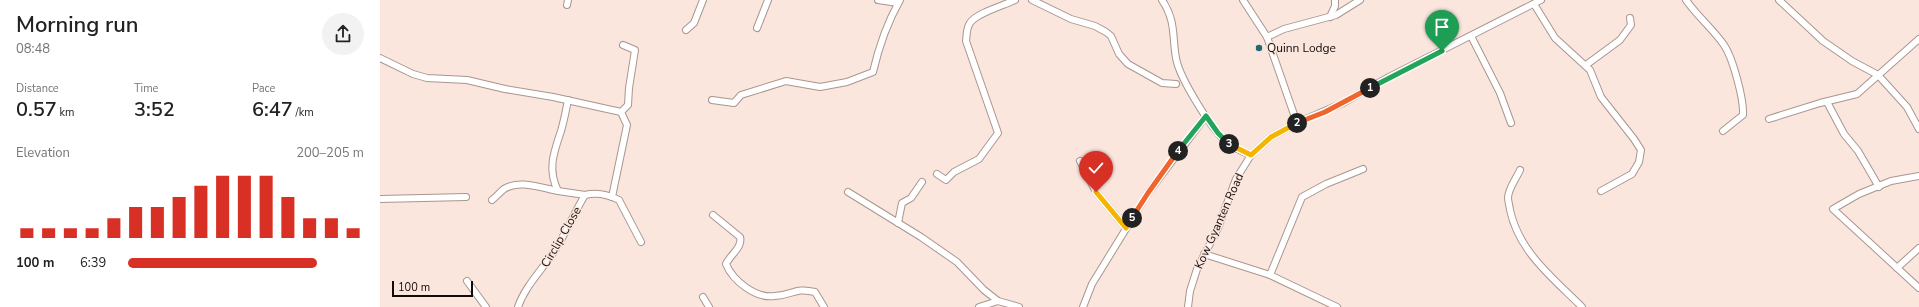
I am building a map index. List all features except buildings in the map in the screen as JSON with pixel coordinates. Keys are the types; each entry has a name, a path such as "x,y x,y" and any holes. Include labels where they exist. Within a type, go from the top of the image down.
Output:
{"street":[{"path":"686,30 694,23 703,0"},
{"path":"756,28 768,0"},
{"path":"712,100 734,103 741,95 786,80 820,87 847,82 873,72 884,33 899,1 878,0"},
{"path":"937,174 946,180 954,172 979,159 998,133 966,41 967,29 971,21 980,15 1016,0"},
{"path":"1032,0 1050,7 1070,19 1095,26 1106,32 1111,36 1119,54 1128,64 1162,83 1176,84"},
{"path":"1162,0 1172,19 1176,58 1180,74 1218,133 1229,144 1251,155"},
{"path":"1243,0 1267,37 1297,123"},
{"path":"1330,17 1336,6 1335,0"},
{"path":"1267,37 1284,30 1330,17 1360,0"},
{"name":"Kow Gyanten Road","path":"1188,307 1193,281 1204,254 1218,228 1236,179 1251,155 1271,137 1297,123 1343,103 1389,77 1541,0"},
{"path":"1686,0 1724,45 1734,69 1743,105 1743,115 1723,131"},
{"path":"1779,0 1823,41 1852,61 1878,75 1907,107 1919,129"},
{"path":"1534,4 1555,38 1586,65 1593,75 1601,97 1641,150 1639,162 1632,174 1601,191"},
{"path":"1586,65 1600,56 1623,37 1631,25 1630,18"},
{"path":"1471,36 1500,93 1512,123"},
{"path":"1770,119 1857,94 1919,39"},
{"path":"621,112 628,105 635,50 623,45"},
{"path":"380,58 413,74 427,78 467,80 621,112"},
{"path":"558,191 554,183 551,167 553,152 562,130 568,100"},
{"path":"1827,102 1844,134 1858,151 1879,187"},
{"path":"621,112 627,125 612,197 621,204 641,242"},
{"path":"1084,307 1092,284 1148,193 1206,116"},
{"path":"1080,162 1096,192 1126,228"},
{"path":"1270,275 1302,197 1326,184 1364,169"},
{"path":"1520,170 1510,190 1508,199 1512,218 1520,241 1536,260 1582,307"},
{"path":"1919,176 1891,181 1859,194 1833,209 1919,288"},
{"path":"898,223 902,203 911,198 922,182"},
{"path":"492,200 504,189 527,184 585,195"},
{"name":"Circlip Close","path":"518,307 521,297 531,282 542,270 556,248 585,195 596,192 612,197"},
{"path":"848,192 957,262 984,290 998,301 1019,307"},
{"path":"380,199 466,197"},
{"path":"713,215 740,237 742,241 726,264 742,285 755,292 774,297 803,289 815,292 824,307"},
{"path":"1897,268 1919,248"},
{"path":"1204,254 1270,275 1338,307"},
{"path":"467,281 486,307"},
{"path":"703,297 710,307"},
{"path":"979,307 998,301"}],"place":[{"name":"Quinn Lodge","path":"1259,48"}],"route":[{"path":"1096,192 1126,228 1148,193 1206,116 1218,133 1229,144 1251,155 1271,137 1283,129 1325,112 1412,65 1442,51"}]}
